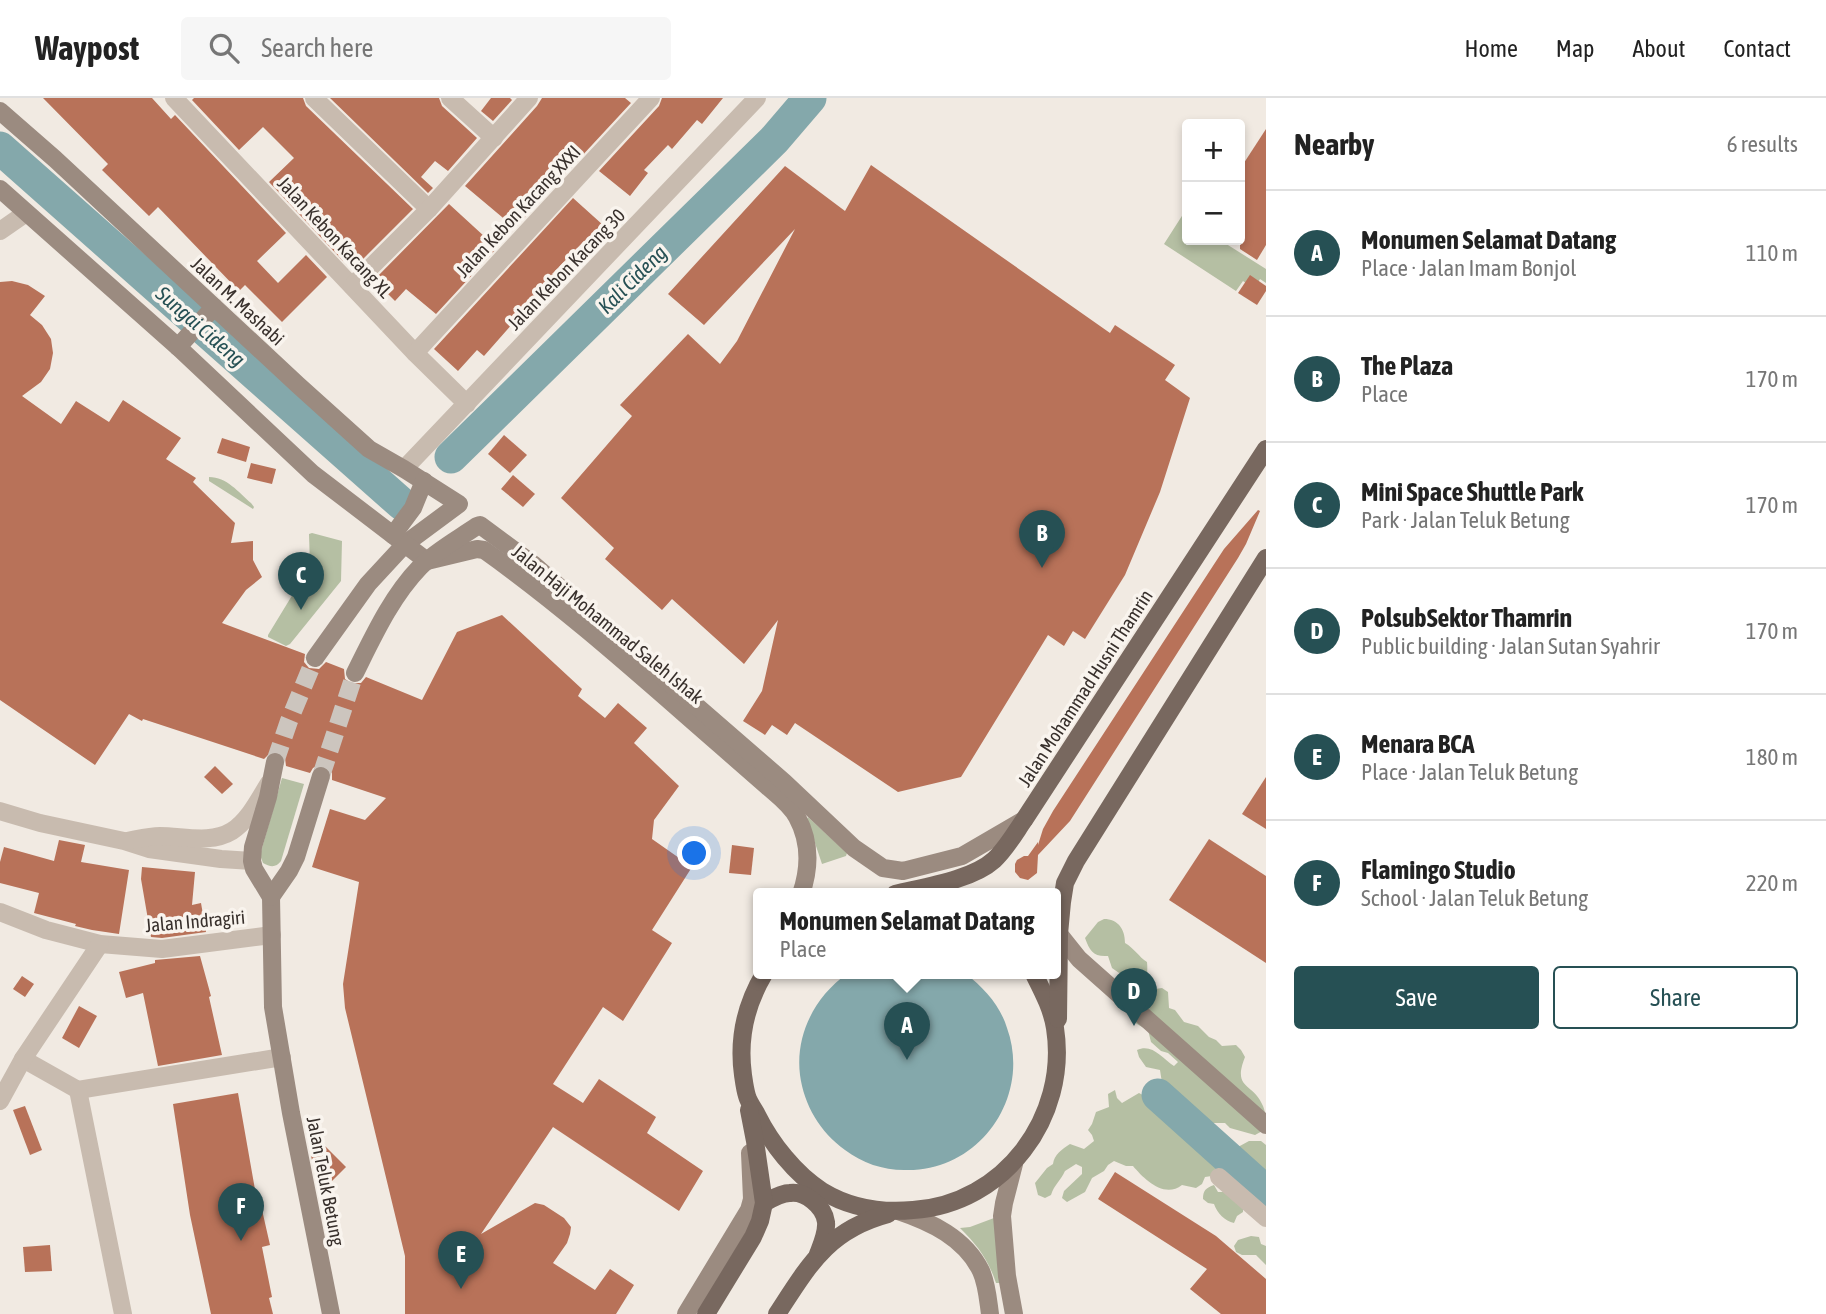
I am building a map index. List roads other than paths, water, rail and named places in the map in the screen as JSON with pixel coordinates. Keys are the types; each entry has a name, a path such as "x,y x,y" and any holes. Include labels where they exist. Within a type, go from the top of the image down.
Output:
{"main road":[{"name":"Jalan Mohammad Husni Thamrin","path":"919,888 980,870 995,859 1024,820 1266,449"},
{"path":"1061,917 1065,883 1076,860 1266,558"},
{"path":"706,1314 753,1237 764,1203 740,1055 745,1015 761,979"},
{"path":"1037,979 1052,1013 1057,1052"},
{"path":"746,1095 763,1127 801,1175 820,1190 842,1201 865,1208 898,1211 923,1209 959,1200 986,1185 1014,1164 1034,1137 1047,1110 1055,1081 1058,979"},
{"path":"764,1203 789,1193 797,1194 814,1201 826,1220 824,1238 818,1254 777,1314"},
{"path":"818,1254 839,1236 862,1222 898,1211"}],"street":[{"name":"Jalan Kebon Kacang XL","path":"174,98 415,353 467,404"},
{"path":"314,98 429,209"},
{"path":"450,98 494,138"},
{"path":"352,286 429,209 529,98"},
{"name":"Jalan Kebon Kacang XXXI","path":"415,353 651,98"},
{"name":"Jalan Kebon Kacang 30","path":"404,468 757,98"},
{"name":"Jalan M. Mashabi","path":"0,111 55,159 210,312 369,449 459,504 399,540"},
{"path":"0,189 183,342 313,474 427,561 416,571 394,602 355,673"},
{"path":"0,231 26,213"},
{"path":"183,342 210,312"},
{"path":"314,658 399,540 424,481"},
{"name":"Jalan Haji Mohammad Saleh Ishak","path":"427,561 477,526 485,527 534,565 784,782 854,848 883,868 903,871 962,856 1024,820"},
{"name":"Jalan Haji Mohammad Saleh Ishak","path":"427,561 477,549 484,550 572,616 783,800 803,829 807,846 806,878 803,888"},
{"path":"0,811 149,849 252,861 253,847 273,771 250,814 233,831 201,838 159,836 124,841"},
{"path":"271,897 296,857 321,776"},
{"name":"Jalan Teluk Betung","path":"252,861 271,897 273,1007 331,1314"},
{"name":"Jalan Indragiri","path":"0,912 46,930 100,944 162,949 272,935"},
{"path":"1061,936 1079,959 1266,1125"},
{"path":"0,1101 23,1059 100,944"},
{"path":"23,1059 78,1090 282,1057"},
{"path":"78,1090 123,1314"},
{"path":"686,1314 749,1210 752,1199 752,1130"},
{"path":"1014,1164 1002,1216 1007,1276 1014,1314"},
{"path":"1219,1177 1266,1218"},
{"path":"898,1211 938,1227 971,1255 981,1272 990,1314"}],"water":[{"path":"841,979 972,979 985,991 996,1004 1007,1028 1013,1054 1012,1080 1005,1104 993,1126 976,1145 955,1159 931,1168 888,1169 858,1159 828,1135 805,1097 799,1060 804,1031 810,1018 825,993"}],"waterway":[{"name":"Kali Cideng","path":"451,457 774,140 810,98"},
{"name":"Sungai Cideng","path":"0,148 402,504"},
{"path":"1158,1095 1266,1192"}],"tunnel":[{"path":"275,762 315,658"},
{"path":"321,776 355,673"}],"place":[{"name":"The Plaza","path":"1042,568"},
{"name":"Mini Space Shuttle Park","path":"301,610"},
{"name":"PolsubSektor Thamrin","path":"1134,1026"},
{"name":"Monumen Selamat Datang","path":"907,1060"},
{"name":"Flamingo Studio","path":"241,1241"},
{"name":"Menara BCA","path":"461,1289"}]}
